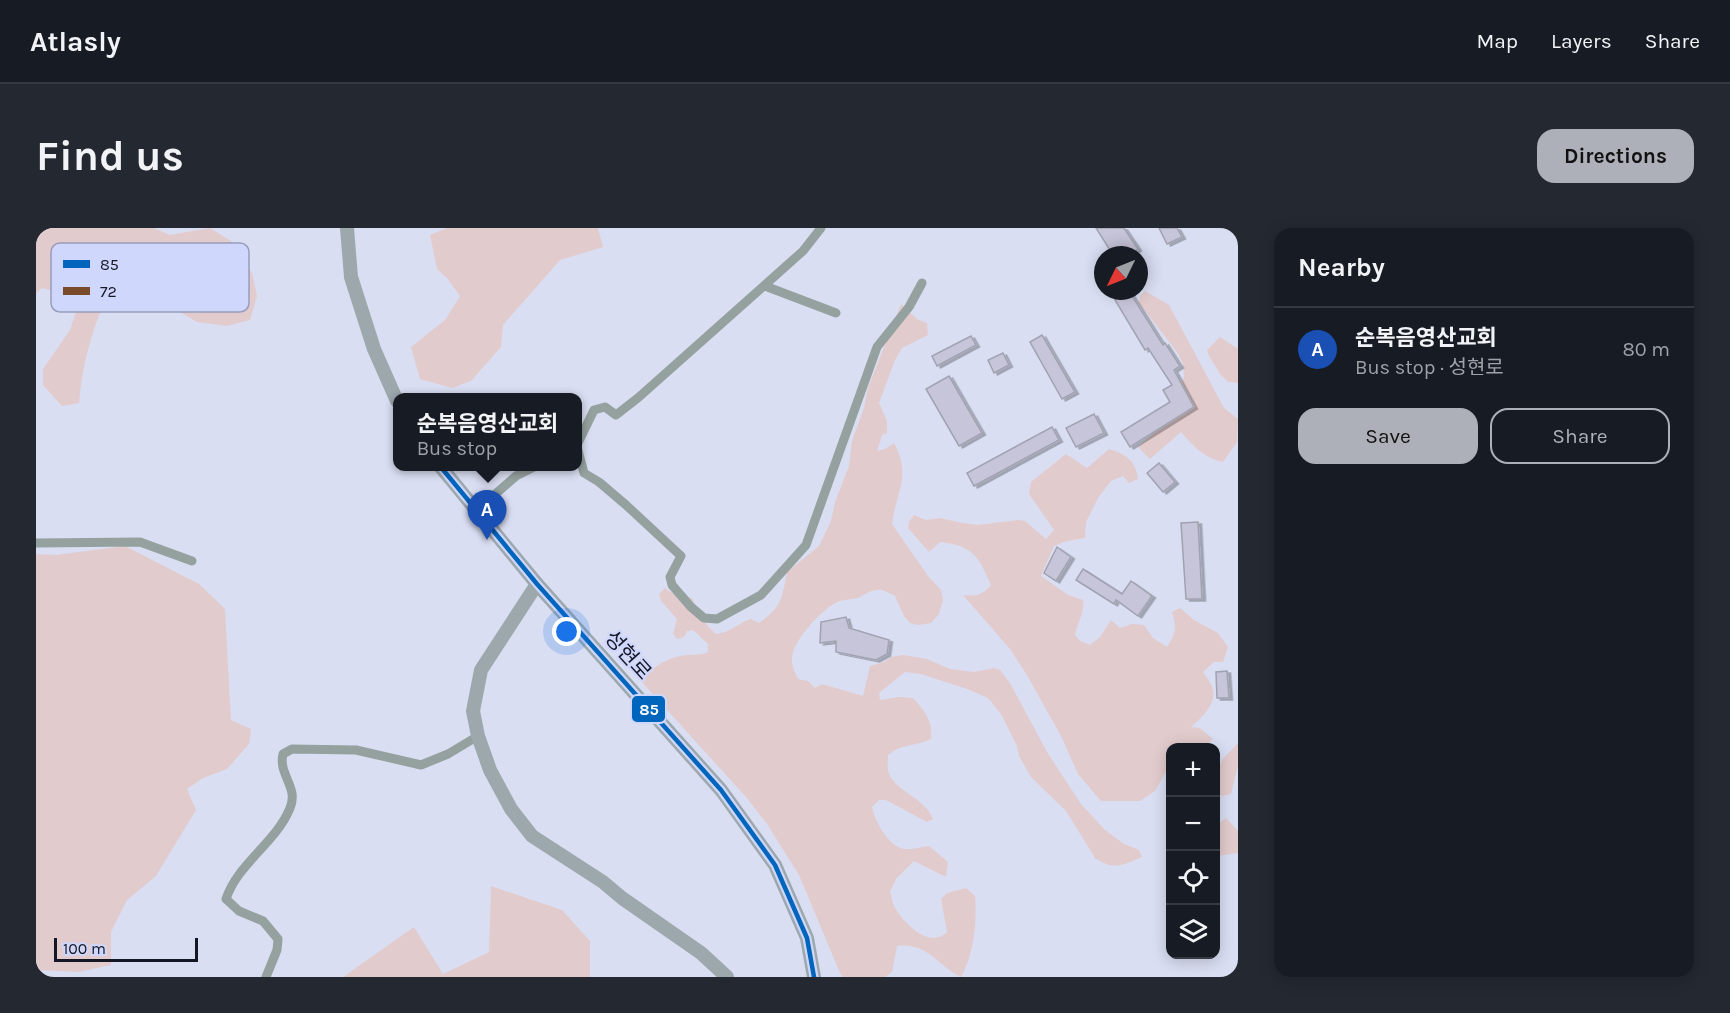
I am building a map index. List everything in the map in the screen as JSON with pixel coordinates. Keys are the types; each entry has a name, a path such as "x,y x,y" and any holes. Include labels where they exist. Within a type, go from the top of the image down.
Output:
{"main road":[{"path":"347,228 351,277 374,349 393,393"},
{"name":"성현로","path":"444,471 537,584 721,790 775,865 807,938 814,977"},
{"path":"537,584 481,670 473,711 478,736 490,771 511,808 532,836 603,882 622,898 701,953 727,977"}],"street":[{"path":"582,435 594,410 605,407 616,415 639,397 803,251 821,228"},
{"path":"582,465 584,473 626,505 681,556 670,577 672,585 691,607 704,618 717,619 726,615 761,595 806,545 877,347 909,308 922,283"},
{"path":"765,286 836,313"},
{"path":"476,511 516,476 526,471"},
{"path":"36,543 140,542 192,561"},
{"path":"266,977 277,950 278,939 263,921 239,911 226,899 238,875 280,828 291,807 294,796 281,763 284,754 292,749 356,750 420,765 448,754 478,736"}],"shaded area":[{"path":"36,228 154,228 170,235 210,228 232,243 51,243 51,290 42,288 36,293"},
{"path":"447,228 598,228 603,247 560,260 503,325 501,347 471,381 452,388 420,379 411,347 445,320 460,296 437,269 430,235"},
{"path":"249,268 257,296 250,320 227,326 197,322 180,312 249,312"},
{"path":"1148,293 1169,305 1224,408 1238,419 1237,442 1223,462 1195,447 1181,432 1150,459 1138,447 1174,415 1182,393 1181,383 1184,378 1183,363 1177,352 1139,303 1139,300 1148,300"},
{"path":"901,304 917,319 927,323 928,335 902,348 895,360 879,403 887,421 887,433 882,435 877,451 894,443 899,455 902,475 892,524 928,576 941,590 943,600 939,614 931,623 918,625 910,623 904,616 895,596 882,590 837,602 815,619 796,645 792,661 795,673 798,679 808,681 815,688 822,684 863,696 870,666 884,662 891,657 903,655 927,659 950,669 974,672 994,668 1000,670 1010,683 1047,752 1081,804 1105,830 1124,844 1139,850 1142,857 1113,866 1095,858 1066,811 1031,777 1019,756 1017,746 1001,714 988,698 921,674 905,672 879,693 880,700 899,697 913,698 927,717 931,727 931,739 893,751 888,755 888,772 898,786 924,806 933,819 927,822 886,800 879,800 872,807 879,826 898,847 913,849 929,846 948,862 946,877 914,861 896,879 890,892 893,903 898,913 910,926 925,936 940,937 947,932 941,899 947,893 966,888 975,896 974,938 961,977 916,947 897,946 892,972 885,977 843,977 799,875 767,824 746,797 640,680 655,667 678,656 708,652 708,644 693,630 687,631 684,637 677,639 673,634 677,619 661,601 659,594 665,588 679,597 692,598 701,617 716,634 726,632 751,619 759,623 777,607 787,572 819,546 831,521 835,502 849,466 852,441 864,408 868,388"},
{"path":"76,312 101,312 87,352 79,403 62,406 43,385 43,369 70,330"},
{"path":"1220,337 1238,349 1238,383 1228,382 1220,374 1208,354 1207,350"},
{"path":"1109,449 1129,459 1135,467 1138,479 1129,483 1123,476 1111,481 1098,498 1086,522 1085,538 1054,546 1041,576 1068,595 1083,600 1083,609 1075,635 1080,641 1090,645 1100,637 1111,620 1120,628 1132,624 1144,625 1153,638 1167,647 1174,631 1172,612 1180,608 1194,620 1218,633 1228,647 1223,662 1214,662 1203,672 1212,688 1212,701 1207,711 1191,727 1200,728 1213,739 1208,743 1166,743 1166,771 1155,791 1140,801 1101,801 1078,774 1061,736 1027,675 1010,649 963,595 978,594 991,585 973,554 960,546 940,542 929,552 908,528 914,515 926,520 940,518 978,525 1018,520 1025,521 1046,539 1054,530 1029,494 1031,482 1066,454 1087,468"},
{"path":"125,546 199,584 225,609 231,720 251,729 249,744 227,769 203,778 187,789 196,810 156,876 127,900 111,932 111,965 79,972 36,970 36,554 56,555"},
{"path":"1238,743 1238,766 1231,794 1221,796 1220,764"},
{"path":"1226,818 1238,831 1238,853 1220,855 1220,823"},
{"path":"491,886 562,910 590,941 590,977 343,977 414,927 443,974 489,952"}],"building":[{"path":"1096,228 1124,228 1136,246 1107,246"},
{"path":"1159,228 1177,228 1182,237 1167,244"},
{"path":"1115,300 1135,300 1163,345 1165,343 1180,366 1174,370 1194,407 1130,447 1121,432 1170,402 1163,390 1172,385 1148,348 1145,350"},
{"path":"1042,335 1075,392 1062,399 1030,342"},
{"path":"971,336 976,345 937,366 932,356"},
{"path":"1003,353 1009,365 994,373 988,360"},
{"path":"949,376 982,433 959,446 926,389"},
{"path":"1094,414 1104,433 1076,447 1066,428"},
{"path":"1052,427 1059,440 974,486 967,473"},
{"path":"1159,463 1175,482 1163,492 1147,473"},
{"path":"1198,522 1202,599 1186,599 1181,523"},
{"path":"1057,547 1071,557 1056,581 1044,573"},
{"path":"1083,569 1122,594 1131,581 1152,596 1138,616 1116,600 1114,604 1076,580"},
{"path":"846,617 849,628 889,640 887,654 876,660 836,652 836,641 820,643 821,622"},
{"path":"1227,671 1229,698 1217,698 1216,672"}],"transit line":[{"name":"85","path":"444,471 537,584 721,790 775,865 807,938 814,977"}],"place":[{"name":"순복음영산교회","path":"487,540"}]}
